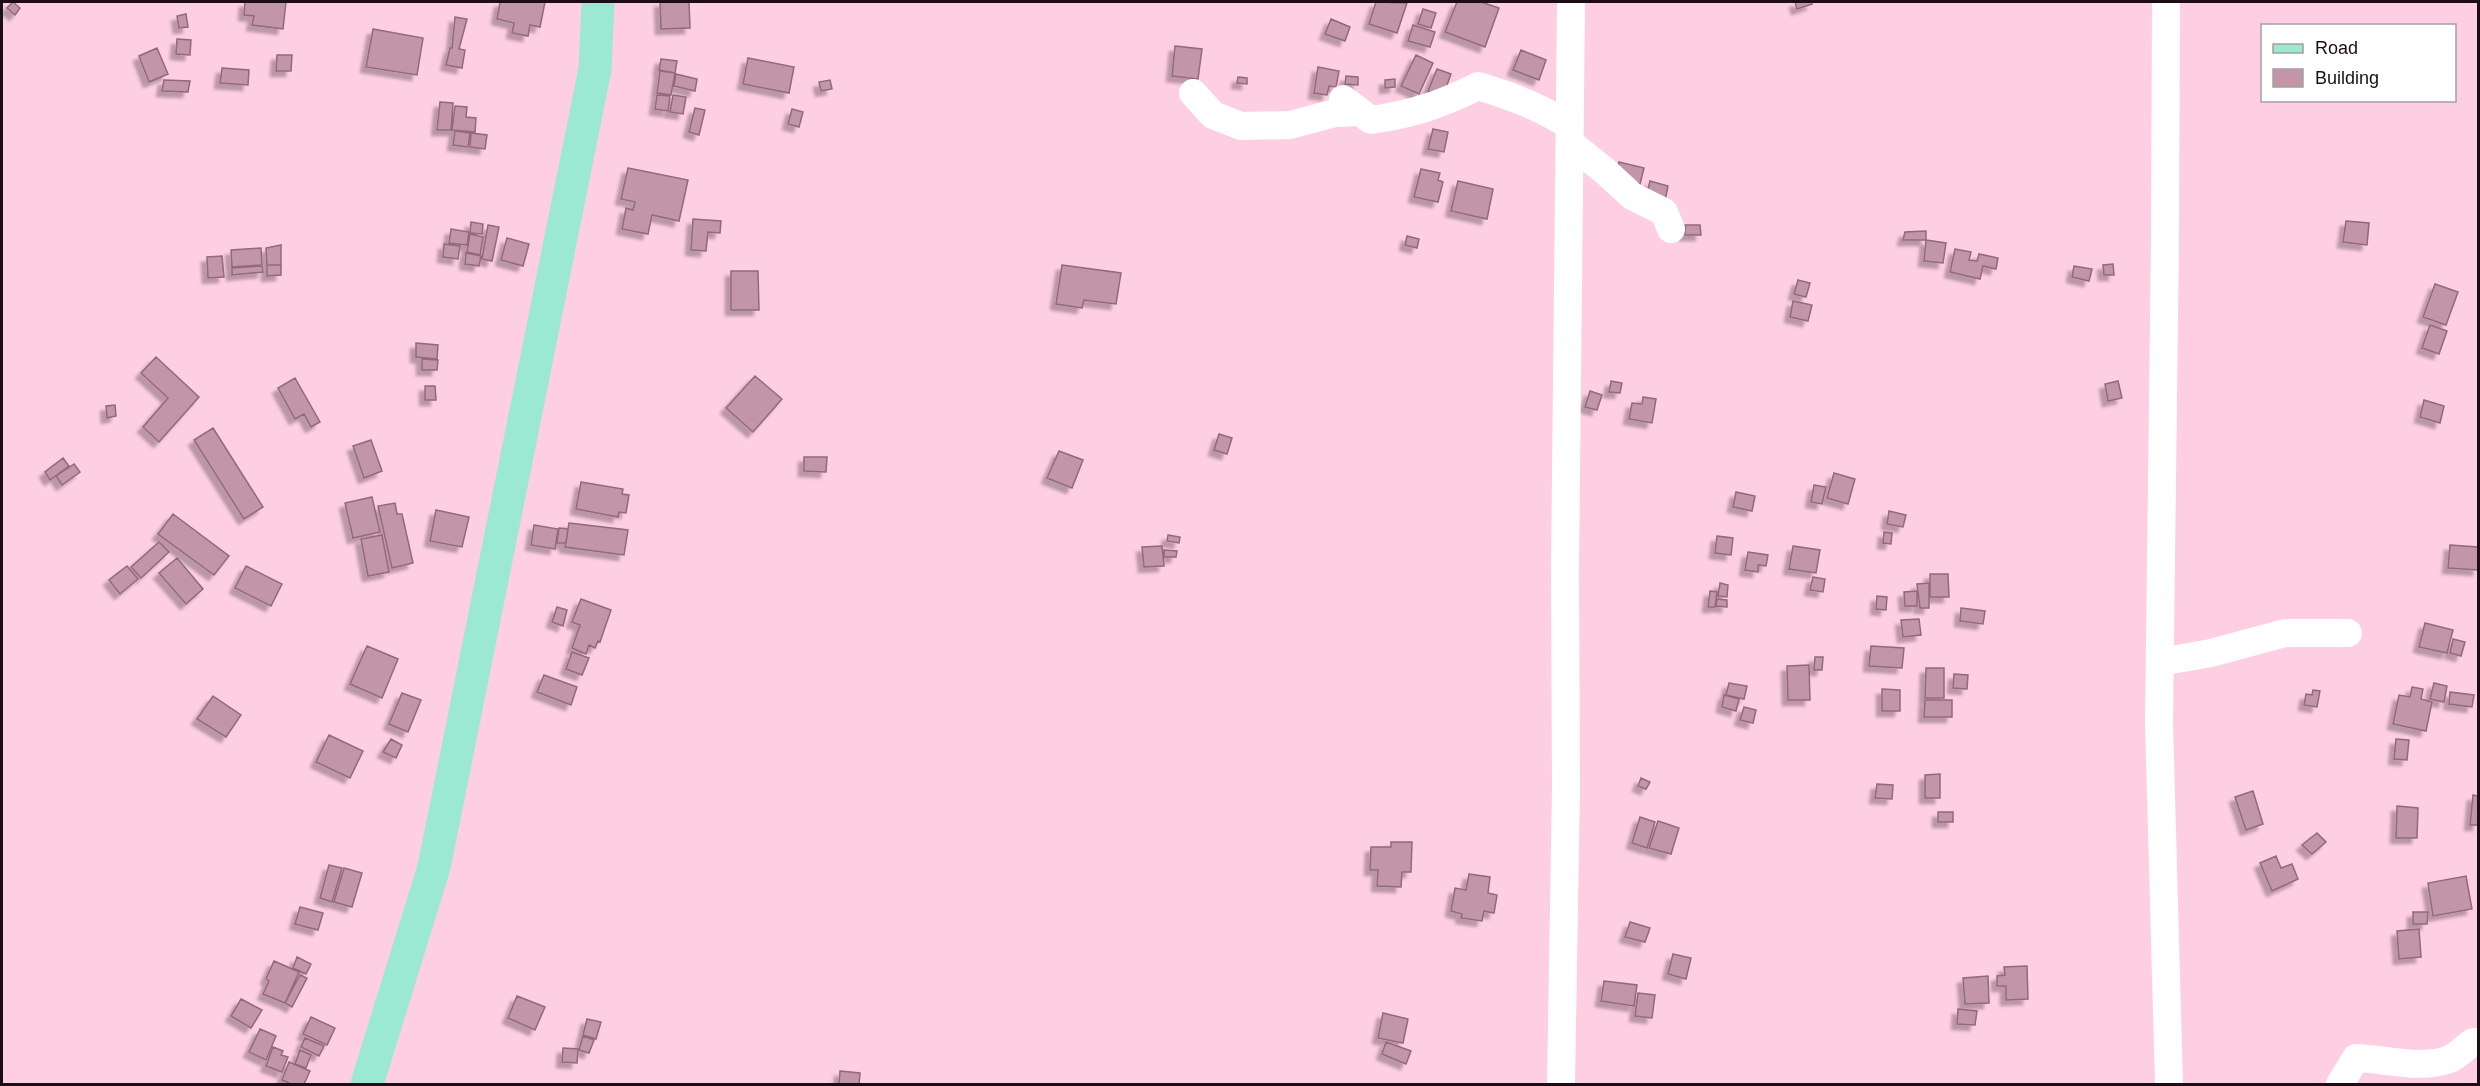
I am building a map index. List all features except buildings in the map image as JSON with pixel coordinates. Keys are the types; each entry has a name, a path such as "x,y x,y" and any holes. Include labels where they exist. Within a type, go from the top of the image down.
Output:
{"main road":[{"path":"366,1084 434,867 595,69 598,2"}],"street":[{"path":"1561,1084 1566,787 1565,570 1571,2"},
{"path":"2166,2 2159,723 2169,1084"},
{"path":"1193,93 1213,115 1241,126 1290,125 1335,113 1351,105 1371,120 1399,116 1442,104 1478,86 1547,111 1632,196 1664,212 1671,229"},
{"path":"2160,662 2211,653 2285,633 2348,633"},
{"path":"2340,1084 2356,1058 2382,1059 2431,1075 2473,1042"}]}
